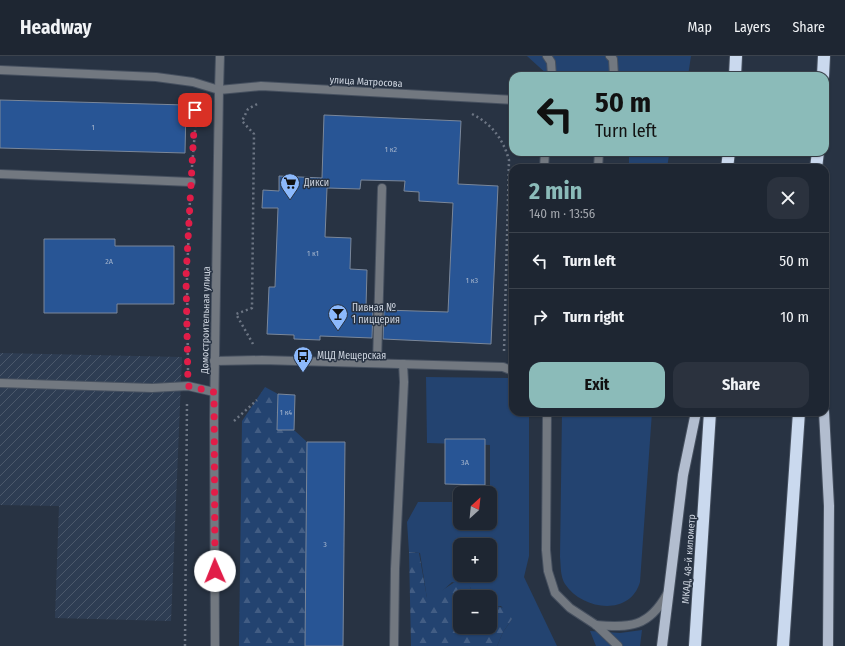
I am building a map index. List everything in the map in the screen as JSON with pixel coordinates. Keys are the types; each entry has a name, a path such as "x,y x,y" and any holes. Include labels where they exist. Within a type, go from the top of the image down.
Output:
{"highway":[{"path":"735,72 736,56"},
{"path":"823,72 824,56"},
{"name":"МКАД, 48-й километр","path":"695,646 710,416"},
{"path":"783,646 799,416"}],"main road":[{"path":"662,646 683,475 695,416"},
{"path":"824,416 829,506 828,646"}],"street":[{"path":"219,90 220,56"},
{"path":"547,56 551,62 552,72"},
{"path":"610,56 614,59 614,72"},
{"name":"улица Матросова","path":"0,70 156,77 193,82 219,90 261,86 509,100"},
{"name":"Домостроительная улица","path":"215,646 214,361 219,90"},
{"path":"0,174 191,182"},
{"path":"377,363 382,188"},
{"path":"214,361 262,360 377,363 503,367 509,369"},
{"path":"394,646 395,569 404,389 403,364"},
{"path":"0,383 152,388 188,386 214,392"},
{"path":"547,416 546,550 548,571 555,593 570,608 596,624 618,646"},
{"path":"596,624 628,627 644,620 659,608 669,589"}],"path":[{"path":"184,646 188,386 186,277 196,119 195,101"},
{"path":"260,102 248,109 242,121 254,134 252,308 236,314 262,360"},
{"path":"469,112 479,117 494,130 504,144 509,160 503,367"},
{"path":"234,421 257,400"}],"shaded area":[{"path":"0,353 182,357 171,621 55,618 59,506 0,505"}],"green space":[{"path":"527,56 691,56 689,72 545,72"},
{"path":"629,156 669,156 668,164 629,164"},
{"path":"426,377 509,378 509,416 529,416 529,556 524,577 557,646 497,646 503,632 512,619 501,606 497,606 497,590 472,590 470,587 452,582 439,594 427,599 420,553 409,552 407,522 418,502 453,502 453,530 497,530 497,486 490,486 490,445 427,443"},
{"path":"265,387 278,394 277,430 294,430 307,442 305,646 239,646 242,421"},
{"path":"562,416 652,416 640,582 635,593 626,601 616,605 605,606 582,600 565,584 562,578 560,557"},
{"path":"409,552 419,553 427,598 437,594 456,582 466,582 470,587 472,590 453,590 453,634 497,634 497,607 504,608 512,619 503,632 497,646 411,646"},
{"path":"642,630 640,646 596,646 590,631 620,633"}],"building":[{"path":"0,100 186,105 185,153 0,148"},
{"path":"324,115 461,121 458,184 498,186 491,344 383,339 384,310 448,312 453,203 419,201 419,192 404,191 405,181 361,180 360,189 327,188 325,237 351,238 350,269 367,270 366,307 373,308 372,338 320,336 320,340 294,339 294,335 267,334 269,287 275,287 278,208 262,208 263,190 279,191 279,176 322,178"},
{"path":"44,239 115,239 115,246 174,246 174,304 117,304 117,313 44,313"},
{"path":"278,394 295,395 294,430 277,430"},
{"path":"445,439 485,439 485,485 445,484"},
{"path":"307,442 345,442 343,646 305,646"}],"place":[{"name":"Дикси","path":"290,200"},
{"name":"Пивная № 1 пиццерия","path":"338,331"},
{"name":"МЦД Мещерская","path":"303,373"}],"route":[{"path":"195,110 196,119 186,277 188,311 188,386 214,392 215,571"}]}
